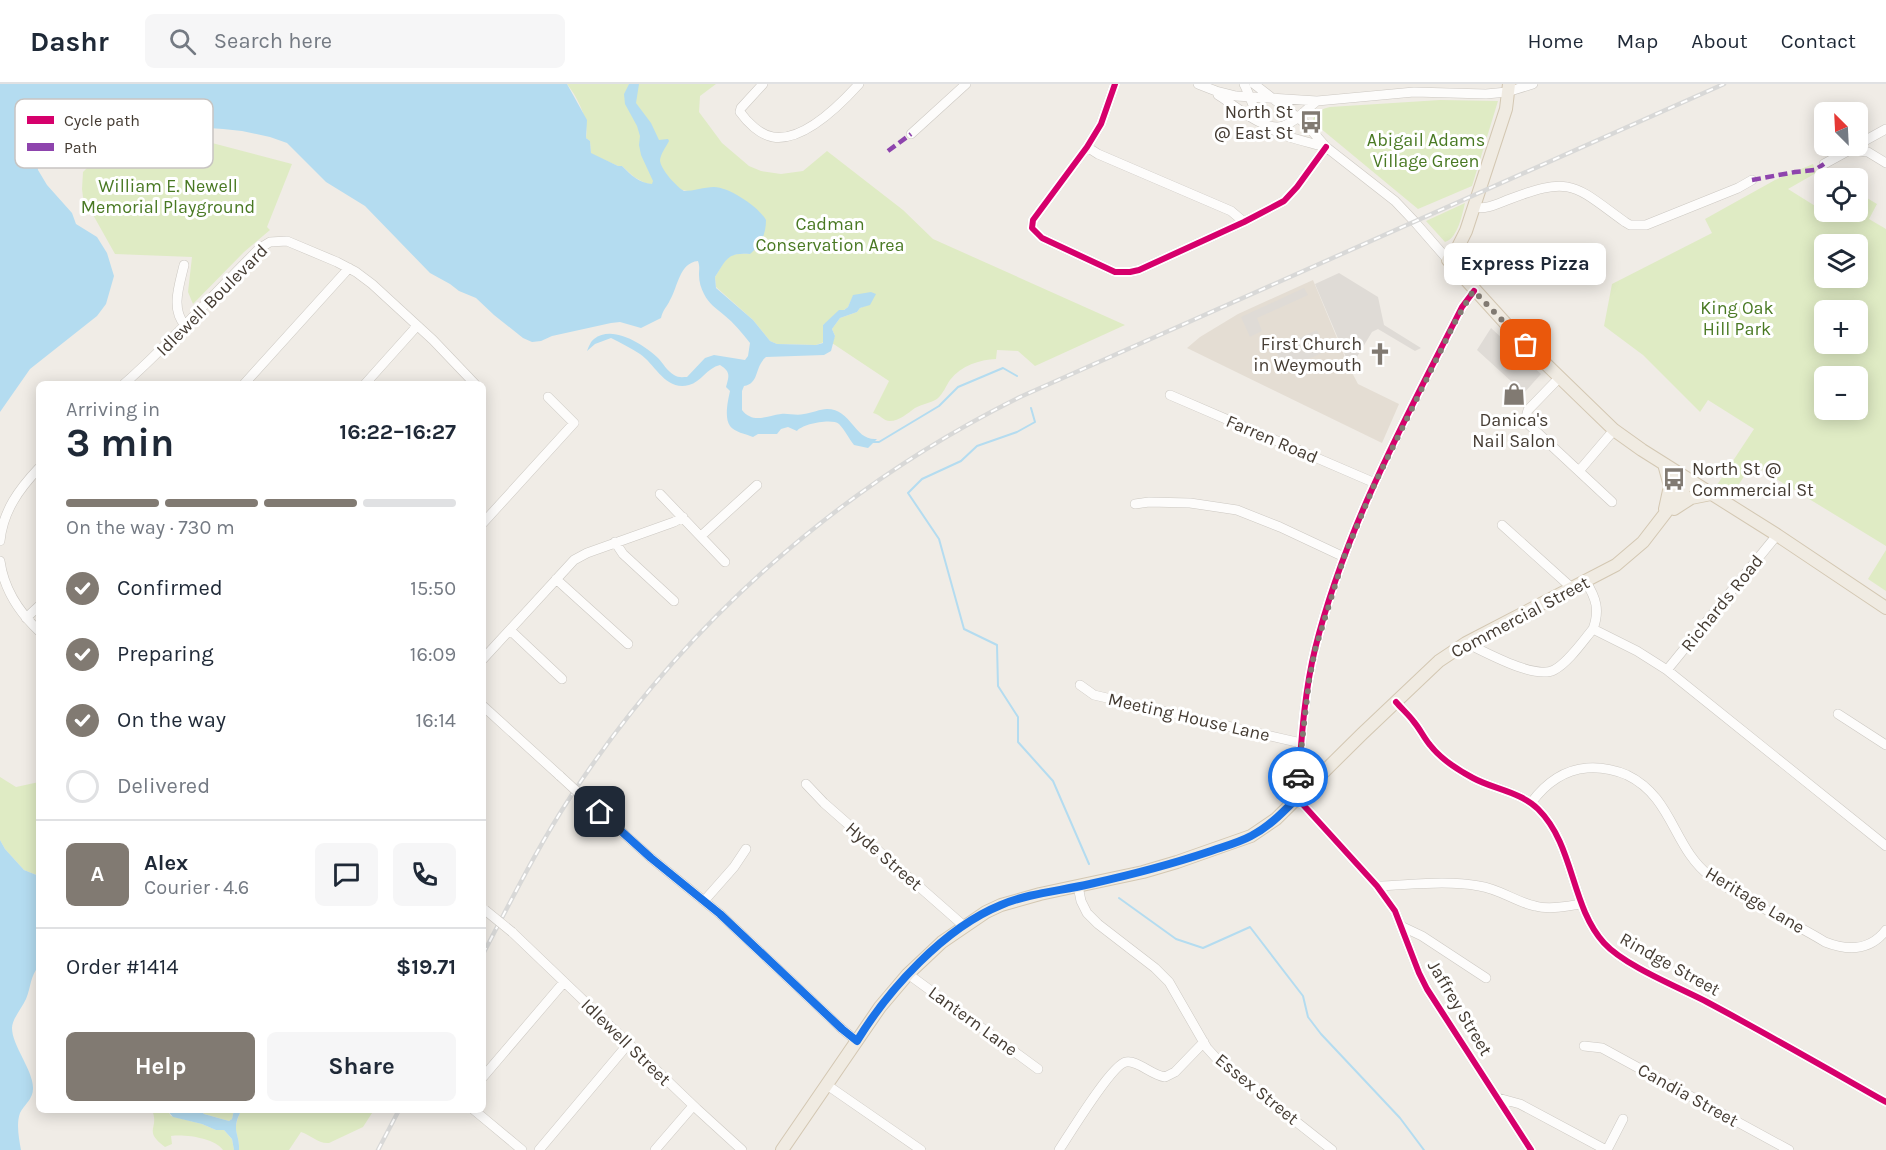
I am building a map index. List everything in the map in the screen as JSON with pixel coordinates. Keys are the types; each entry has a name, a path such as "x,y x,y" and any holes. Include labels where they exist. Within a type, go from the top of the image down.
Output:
{"main road":[{"path":"1508,88 1506,109 1464,237 1456,252 1448,260 1517,336 1614,430 1886,608"},
{"path":"1664,464 1670,486 1665,513"},
{"name":"Commercial Street","path":"782,1150 880,1007 908,974 942,942 986,912 1002,904 1143,872 1251,836 1276,819 1439,661 1466,643 1616,565 1643,542 1692,482"},
{"path":"1665,513 1691,498 1711,494"}],"street":[{"path":"763,84 740,112 753,126 775,138 794,135 811,126 828,114 859,84"},
{"path":"911,134 966,84"},
{"path":"1115,84 1101,124 1087,147 1033,220 1032,228 1042,238 1115,272 1139,270 1284,201 1326,147"},
{"path":"1198,84 1267,126 1284,134 1326,147"},
{"path":"1244,84 1258,116 1267,126 1281,127 1289,124 1317,101"},
{"path":"1254,84 1315,132 1326,147 1401,207 1448,260"},
{"path":"1208,89 1251,97 1317,101 1414,88 1486,94 1533,84"},
{"path":"1868,139 1886,129"},
{"path":"1087,147 1098,154 1231,211 1244,222"},
{"path":"1868,152 1886,163"},
{"path":"1824,164 1838,156"},
{"path":"1474,207 1488,207 1544,188 1568,187 1586,193 1630,225 1646,225 1752,180"},
{"name":"Idlewell Boulevard","path":"127,381 159,353 260,248 270,242 282,241 292,243 349,268 372,284 471,381"},
{"path":"184,265 177,302 180,320 184,325"},
{"path":"247,381 349,268"},
{"path":"1297,798 1301,743 1315,650 1344,557 1375,483 1462,307 1474,291"},
{"path":"368,381 417,326"},
{"path":"1560,377 1528,410 1524,420 1612,502"},
{"name":"Farren Road","path":"1170,395 1375,483"},
{"path":"486,520 574,423 548,397"},
{"path":"1579,471 1614,430"},
{"path":"0,541 4,521 13,501 23,485 36,471"},
{"path":"701,536 757,484"},
{"path":"660,494 724,562"},
{"path":"1135,504 1190,503 1237,510 1344,557"},
{"path":"486,656 578,557 682,517"},
{"path":"1502,525 1573,589"},
{"name":"Richards Road","path":"1666,670 1777,535"},
{"path":"615,542 623,554 674,601"},
{"path":"0,561 9,593 26,618 36,628"},
{"path":"556,579 628,644"},
{"path":"1466,643 1525,668 1548,673 1557,669 1593,629 1598,607 1586,582"},
{"path":"26,618 36,609"},
{"path":"1593,629 1637,651 1666,670 1886,846"},
{"path":"510,630 562,679"},
{"name":"Meeting House Lane","path":"1080,685 1094,695 1301,743"},
{"name":"Rindge Street","path":"1396,702 1414,722 1430,746 1443,758 1473,778 1531,803 1547,820 1566,856 1581,904 1599,936 1617,955 1707,1002 1886,1102"},
{"path":"486,709 651,858 704,900 857,1041"},
{"path":"1838,714 1886,745"},
{"name":"Heritage Lane","path":"1531,803 1548,784 1571,771 1589,768 1620,772 1639,782 1655,796 1672,820 1691,855 1711,877 1825,942 1840,948 1854,948 1870,944 1881,937 1886,930"},
{"name":"Hyde Street","path":"806,784 825,804 964,926"},
{"name":"Jaffrey Street","path":"1297,798 1377,886 1395,911 1419,973 1428,989 1531,1150"},
{"path":"704,900 734,867 746,849"},
{"path":"1377,886 1456,883 1500,891 1534,906 1547,908 1581,904"},
{"name":"Essex Street","path":"1078,886 1081,901 1087,913 1169,982 1207,1048 1224,1065 1332,1150"},
{"name":"Idlewell Street","path":"486,911 512,932 742,1150"},
{"path":"1403,927 1422,936 1486,978"},
{"name":"Lantern Lane","path":"908,974 1038,1069"},
{"path":"486,1073 564,982"},
{"path":"1059,1150 1102,1086 1120,1064 1132,1062 1150,1073 1165,1077 1175,1072 1204,1042"},
{"path":"539,1150 629,1043"},
{"name":"Candia Street","path":"1584,1046 1602,1048 1789,1150"},
{"path":"827,1085 921,1150"},
{"path":"1498,1098 1520,1104 1606,1150 1623,1119"},
{"path":"655,1150 693,1106"},
{"path":"478,1113 522,1150"}],"shaded area":[{"path":"1339,273 1378,297 1384,325 1421,348 1415,351 1378,329 1372,332 1352,365 1348,362 1315,284"},
{"path":"1313,280 1358,384 1399,404 1382,443 1187,348 1200,337 1238,314"},
{"path":"1304,288 1308,295 1257,318 1262,331 1250,337 1241,317"},
{"path":"1491,328 1541,374 1524,393 1477,350"},
{"path":"1317,330 1326,351 1285,370 1275,349"}],"green space":[{"name":"Cadman Conservation Area","path":"567,84 716,84 700,96 699,112 722,143 749,166 761,171 781,174 803,171 827,151 903,210 933,239 1125,325 1035,366 1018,351 997,350 996,359 977,362 965,367 955,375 937,399 915,408 897,420 885,420 873,413 889,381 832,343 835,336 832,329 840,318 870,304 853,296 848,307 823,325 824,342 816,345 777,344 770,341 753,320 716,287 715,277 728,258 736,254 750,254 688,191 645,183 622,166 591,154 582,110"},
{"name":"Abigail Adams Village Green","path":"1440,100 1498,101 1472,186 1418,209 1314,123 1313,119 1320,111 1330,107"},
{"name":"William E. Newell Memorial Playground","path":"213,143 292,164 267,227 270,230 244,252 193,304 188,292 192,257 115,254 83,197 83,172 87,168 213,168"},
{"name":"King Oak Hill Park","path":"1813,164 1814,174 1788,189 1814,205 1814,222 1868,222 1868,199 1877,204 1869,219 1886,229 1886,546 1752,464 1732,495 1717,485 1754,429 1708,400 1700,412 1643,355 1604,326 1612,284 1712,233 1705,219 1775,180"},
{"name":"Abigail Adams Village Green","path":"1465,203 1456,231 1445,242 1426,221"},
{"path":"1886,550 1886,591 1868,579"},
{"path":"0,777 16,787 36,783 36,875 24,870 0,840"},
{"path":"153,1113 169,1113 171,1116 216,1130 224,1130 232,1139 234,1150 223,1150 213,1142 184,1136 171,1136 172,1144 165,1147 154,1137"},
{"path":"203,1113 233,1113 229,1121"},
{"path":"240,1113 372,1113 363,1127 329,1143 321,1142 301,1132 289,1150 239,1150 237,1120"}],"water":[{"path":"0,84 567,84 587,120 586,138 590,141 591,153 622,166 639,180 652,184 653,181 641,155 637,126 625,104 624,94 629,84 639,84 636,103 651,123 659,140 668,139 669,141 660,160 673,182 684,191 714,187 727,190 750,204 766,220 764,235 757,247 750,254 736,254 728,258 715,277 716,288 753,320 770,341 777,344 816,345 823,343 823,325 839,310 848,307 853,295 871,292 876,294 870,305 840,318 832,329 835,336 831,351 824,355 766,357 752,382 744,386 742,410 751,417 760,418 781,414 801,415 824,409 835,410 848,419 863,435 877,439 868,448 854,445 839,424 835,422 811,424 797,431 788,427 781,429 777,434 758,434 753,437 734,430 728,423 727,409 730,391 726,387 728,374 720,365 711,369 697,381 681,386 667,381 640,354 611,338 595,344 587,351 593,340 602,335 619,335 645,347 667,369 680,377 687,377 705,358 714,355 745,360 750,343 706,297 700,283 698,261 687,266 683,271 661,318 641,328 620,322 611,323 532,342 523,338 476,298 459,291 430,273 365,206 326,182 287,143 242,131 213,128 213,99 15,99 15,168 38,168 47,185 72,213 76,224 97,237 107,253 114,276 106,304 97,316 30,369 0,412"},
{"path":"0,840 24,870 36,875 36,971 26,999 12,1025 15,1043 30,1074 32,1096 19,1117 18,1132 21,1150 0,1150"},
{"path":"170,1113 203,1113 229,1121 233,1113 240,1113 236,1124 239,1150 234,1150 232,1139 224,1130 216,1130 173,1117"}],"waterway":[{"path":"872,442 879,442 939,406 958,387 1003,368 1017,376"},
{"path":"1031,408 1035,422 1017,432 977,446 961,461 922,479 908,493 939,539 964,629 997,645 998,686 1018,717 1018,742 1053,781 1089,864"},
{"path":"1119,898 1176,939 1203,948 1250,927 1303,996 1308,1017 1321,1034 1400,1118 1424,1150"}],"railway":[{"path":"486,948 536,854 571,796 615,733 663,674 714,618 769,566 827,518 889,474 953,433 1020,397 1724,84"},
{"path":"378,1150 397,1113"}],"marked path":[{"path":"888,151 911,134"},
{"path":"1752,180 1815,170 1824,164"}],"cycle path":[{"path":"1115,84 1101,124 1087,147 1033,220 1032,228 1042,238 1115,272 1139,270 1284,201 1326,147"},
{"path":"1474,291 1462,307 1399,432 1343,560 1311,667 1303,724 1297,798 1377,886 1395,911 1427,989 1531,1150"},
{"path":"1396,702 1412,719 1434,750 1450,763 1467,775 1515,795 1538,809 1559,840 1593,928 1613,952 1638,968 1707,1002 1886,1102"}],"way so far":[{"path":"1298,777 1309,681 1315,650 1344,557 1375,483 1466,300 1474,291 1526,345"}],"place":[{"name":"North St @ East St","path":"1311,122"},
{"name":"Express Pizza","path":"1526,345"},
{"name":"First Church in Weymouth","path":"1380,354"},
{"name":"Danica's Nail Salon","path":"1514,394"},
{"name":"North St @ Commercial St","path":"1674,479"}],"route":[{"path":"600,812 651,858 720,914 857,1041 895,988 924,958 942,942 986,912 1019,899 1143,872 1178,862 1251,836 1276,819 1297,798 1298,777"}]}
